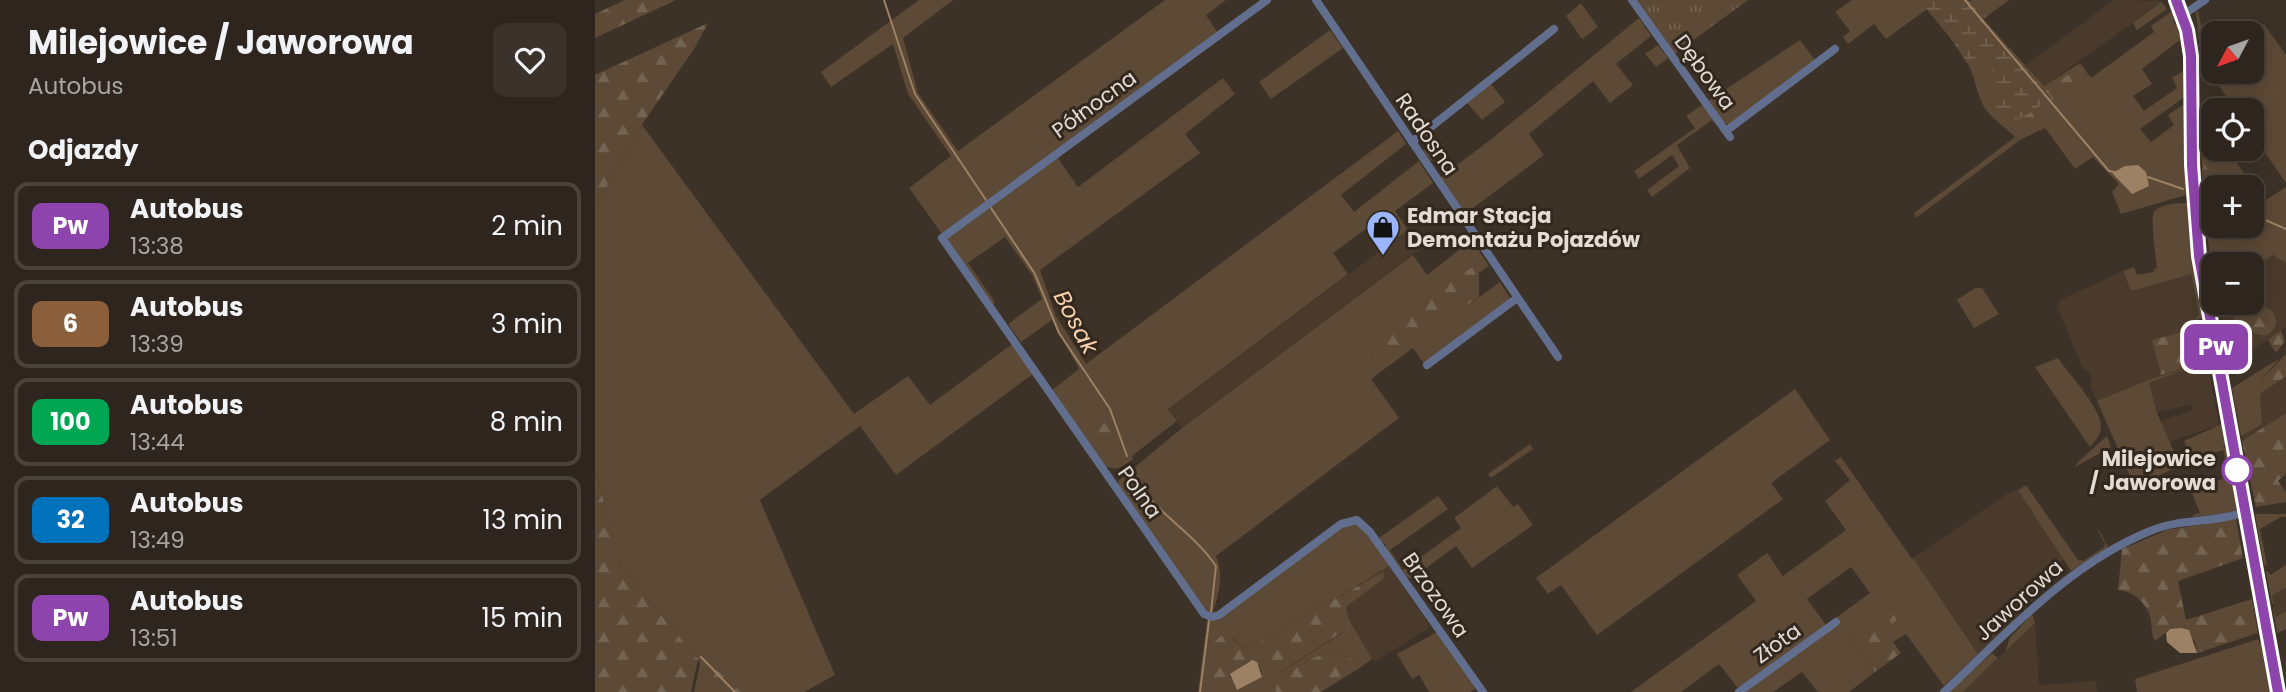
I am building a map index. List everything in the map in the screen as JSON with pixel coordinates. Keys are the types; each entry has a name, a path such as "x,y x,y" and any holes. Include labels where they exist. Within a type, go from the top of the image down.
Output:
{"main road":[{"path":"2176,0 2183,15 2191,56 2192,165 2198,247 2278,692"}],"street":[{"name":"Północna","path":"942,238 1267,0"},
{"name":"Radosna","path":"1316,0 1558,356"},
{"name":"Dębowa","path":"1632,0 1728,134 1835,49"},
{"path":"2183,15 2205,0"},
{"path":"1412,142 1554,29"},
{"name":"Polna","path":"942,238 1204,614 1212,617 1219,615 1342,524 1357,520"},
{"path":"1427,365 1517,298"},
{"name":"Jaworowa","path":"1944,692 2054,588 2111,550 2152,530 2180,522 2245,512"},
{"name":"Brzozowa","path":"1357,520 1370,532 1482,692"},
{"name":"Złota","path":"1739,692 1836,622"}],"shaded area":[{"path":"2114,0 2164,1 2044,86 2026,65"},
{"path":"2138,165 2146,172 2149,186 2132,194 2112,173 2125,166"},
{"name":"Edmar Stacja Demontażu Pojazdów","path":"1408,230 1422,248 1182,428 1168,409"},
{"path":"2273,255 2286,263 2286,327 2231,364 2222,316 2264,315 2264,261"},
{"path":"2123,271 2131,291 2191,273 2199,316 2195,320 2202,330 2189,330 2193,366 2207,361 2219,425 2169,442 2160,421 2193,410 2190,404 2157,413 2148,380 2097,401 2089,384 2092,380 2088,370 2084,371 2057,306 2060,300"},
{"path":"2286,376 2286,413 2242,441 2242,435 2260,393"},
{"path":"2018,490 2065,559 2039,577 2045,587 2001,634 1978,654 1913,558 2007,494"},
{"path":"1389,566 1431,627 1374,662 1337,599"},
{"path":"2286,587 2286,611 2276,618 2272,596"},
{"path":"2035,623 2039,685 2096,681 2097,692 1963,692"},
{"path":"2170,629 2189,630 2197,653 2180,653 2167,642 2166,633"},
{"path":"1252,660 1257,662 1262,677 1237,690 1230,674"}],"green space":[{"path":"625,0 676,0 595,38 595,14"},
{"path":"919,0 953,0 903,38 918,93 958,151 1165,0 1226,0 1206,15 1217,32 942,234 909,188 951,156 908,94 893,44 831,87 821,72"},
{"path":"1634,0 1748,0 1673,55"},
{"path":"1852,0 2009,0 1983,19 2044,86 2080,63 2091,78 2154,32 2151,26 2172,11 2181,39 2142,69 2152,84 2133,96 2144,111 2177,88 2172,78 2183,71 2183,98 2140,129 2151,142 2174,125 2168,115 2184,104 2186,195 2121,214 2112,192 2119,184 2093,157 2075,169 2045,128 2020,140 1916,218 1914,213 2015,137 1987,111 1965,58 1927,9 1886,39 1874,24 1848,44 1843,37 1850,31 1835,12"},
{"path":"1919,0 1973,0 1987,16 1983,20 2052,98 2015,120 1998,120 1989,114 1982,103 1997,89 1991,69 1985,61 1976,57 1967,63"},
{"path":"2162,2 2167,9 2137,30 2133,23"},
{"path":"1581,3 1598,27 1582,39 1566,16"},
{"path":"2198,11 2201,25 2201,61 2196,13"},
{"path":"1639,18 1651,36 1616,64 1633,85 1610,103 1593,81 1529,134 1544,155 1465,214 1440,178"},
{"path":"708,23 696,46 643,123 595,207 595,75"},
{"path":"2265,25 2286,55 2286,183 2264,151 2264,98 2227,98 2217,84 2265,84"},
{"path":"1330,30 1343,48 1271,99 1259,82"},
{"path":"2196,30 2199,106 2196,103 2192,31"},
{"path":"1800,40 1815,60 1730,125 1724,123 1708,101"},
{"path":"1658,45 1668,58 1656,67 1645,54"},
{"path":"2019,60 2044,88 2072,73 2085,71 2078,83 2057,97 2065,110 2044,126 2020,134 2015,128 2011,111"},
{"path":"1223,78 1235,94 1185,134 1200,153 1040,270 1056,316 1086,364 1398,131 1406,144 1341,195 1354,212 1419,161 1433,183 1395,211 1408,230 1390,243 1374,223 1333,253 1348,274 1168,409 1177,421 1132,456 1133,459 1127,464 1109,468 1052,390 1079,369 1052,320 1021,342 1008,324 1042,299 1032,275 1005,237 968,263 995,302 992,305 947,241 1057,157 1078,187"},
{"path":"1490,83 1505,102 1482,120 1466,102"},
{"path":"2237,84 2259,84 2281,115 2264,113 2264,98 2247,98"},
{"path":"1702,105 1715,120 1714,123 1712,120 1677,145 1690,168 1652,197 1647,190 1679,166 1672,155 1639,179 1634,171 1695,128 1686,116"},
{"path":"2196,112 2200,113 2201,179 2196,186"},
{"path":"642,125 854,414 908,376 930,405 1012,344 1033,374 896,475 860,426 760,500 835,675 804,692 694,692 700,664 698,659 621,567 595,468 595,207"},
{"path":"1438,139 1446,149 1431,161 1423,151"},
{"path":"2203,161 2220,161 2229,175 2204,175"},
{"path":"2218,161 2236,161 2246,175 2230,175"},
{"path":"2286,187 2286,263 2273,255 2264,261 2264,252 2209,252 2208,238 2264,238 2264,201"},
{"path":"2187,203 2189,237 2203,318 2195,320 2199,315 2191,274 2131,291 2123,271 2134,267 2137,275 2154,272 2157,268 2154,212 2174,204"},
{"path":"1472,240 1489,266 1456,288 1467,306 1500,282 1513,303 1427,368 1413,348 1371,379 1399,418 1216,556 1220,577 1217,598 1213,613 1203,609 1118,481 1182,428 1413,255 1427,275"},
{"path":"1474,266 1479,273 1479,297 1416,342 1386,359 1375,355 1377,344 1393,326"},
{"path":"1975,288 1982,288 1999,314 1974,328 1957,300"},
{"path":"2264,307 2275,315 2276,323 2268,335 2260,335 2249,328 2245,321 2236,326 2232,324 2237,315 2264,315"},
{"path":"2189,330 2202,330 2207,361 2161,375 2152,340"},
{"path":"2281,330 2285,341 2276,353 2268,340"},
{"path":"2286,354 2286,376 2266,390 2262,388 2261,380"},
{"path":"2058,358 2091,402 2100,420 2100,433 2090,447 2035,367"},
{"path":"2280,358 2261,380 2262,388 2266,390 2260,394 2262,424 2241,436 2232,388"},
{"path":"2193,366 2149,383 2157,413 2180,466 2134,486 2097,401 2148,380"},
{"path":"1795,389 1830,440 1771,483 1783,499 1597,635 1561,585 1548,594 1536,578"},
{"path":"2286,413 2286,474 2278,481 2286,492 2286,502 2256,507 2242,441"},
{"path":"1090,422 1105,423 1114,436 1108,448 1099,455 1081,429"},
{"path":"2222,424 2225,444 2223,447 2226,449 2228,461 2226,462 2223,450 2191,461 2184,441"},
{"path":"2107,436 2111,447 2075,467 2078,462"},
{"path":"1530,444 1533,449 1491,478 1488,474"},
{"path":"1841,457 1978,654 1944,686 1906,634 1893,642 1877,621 1851,640 1875,672 1849,692 1818,692 1802,672 1773,692 1741,692 1719,664 1681,692 1631,692 1756,601 1737,575 1767,553 1783,576 1846,530 1825,501 1850,480 1835,461","holes":["1851,567 1870,593 1826,625 1807,599"]},
{"path":"2227,467 2230,467 2238,509 2233,513 2194,517 2192,515 2200,513 2191,491 2228,477"},
{"path":"595,468 621,567 698,659 691,692 595,692"},
{"path":"2026,485 2078,560 2083,561 2104,547 2099,530 2108,547 2071,571 2018,490"},
{"path":"1497,486 1513,507 1518,504 1533,525 1472,568 1456,546 1411,579 1404,575 1385,548 1386,544 1379,538 1438,496 1448,509 1390,550 1403,570 1461,528 1454,518"},
{"path":"2255,514 2286,514 2286,517 2260,529 2267,565 2264,565"},
{"path":"2236,519 2243,558 2178,581 2186,620 2252,599 2258,633 2197,653 2195,641 2170,629 2155,641 2147,608 2137,597 2118,590 2122,549 2167,530"},
{"path":"1356,524 1391,565 1337,598 1312,608 1266,640 1242,648 1233,638 1220,684 1230,676 1238,689 1262,677 1261,670 1252,660 1249,661 1267,651 1276,692 1198,692 1207,620 1215,619 1342,527"},
{"path":"2286,565 2286,587 2272,596 2272,604 2266,572 2270,575"},
{"path":"1384,571 1383,579 1348,605 1346,609 1350,623 1347,629 1279,673 1285,674 1315,657 1332,653 1341,654 1361,667 1321,692 1276,692 1266,652 1264,656 1249,661 1220,684 1207,682 1207,657 1212,645 1221,636 1230,636 1242,648 1266,640 1312,608 1337,598"},
{"path":"1901,604 1906,613 1892,624 1886,615"},
{"path":"2273,608 2276,617 2286,611 2286,629 2277,633"},
{"path":"2032,614 2035,623 2006,651 2009,639"},
{"path":"1349,619 1372,659 1361,667 1341,654 1323,654 1285,674 1278,674 1339,635 1347,628"},
{"path":"1877,620 1901,653 1875,672 1851,640"},
{"path":"1437,632 1475,689 1470,692 1429,692 1419,675 1412,679 1397,654"},
{"path":"2258,639 2259,643 2262,643 2271,692 2137,692 2135,679"},
{"path":"1992,653 1998,658 1963,692 1948,692"},
{"path":"706,660 741,692 721,692 701,668"}],"waterway":[{"name":"Bosak","path":"884,0 915,94 986,200"},
{"path":"1965,0 2109,171 2115,172"},
{"path":"2148,177 2183,189"},
{"name":"Bosak","path":"991,208 1035,274 1059,333 1110,409 1127,456"},
{"path":"2264,219 2286,229"},
{"name":"Bosak","path":"1132,471 1149,498 1216,566 1211,612"},
{"name":"Bosak","path":"1200,692 1209,621"},
{"path":"701,657 735,692"}],"bus line":[{"name":"Pw","path":"2176,0 2187,30 2191,56 2192,165 2199,256 2278,692"}],"place":[{"name":"Edmar Stacja Demontażu Pojazdów","path":"1383,257"},
{"name":"Milejowice / Jaworowa","path":"2237,470"}]}
